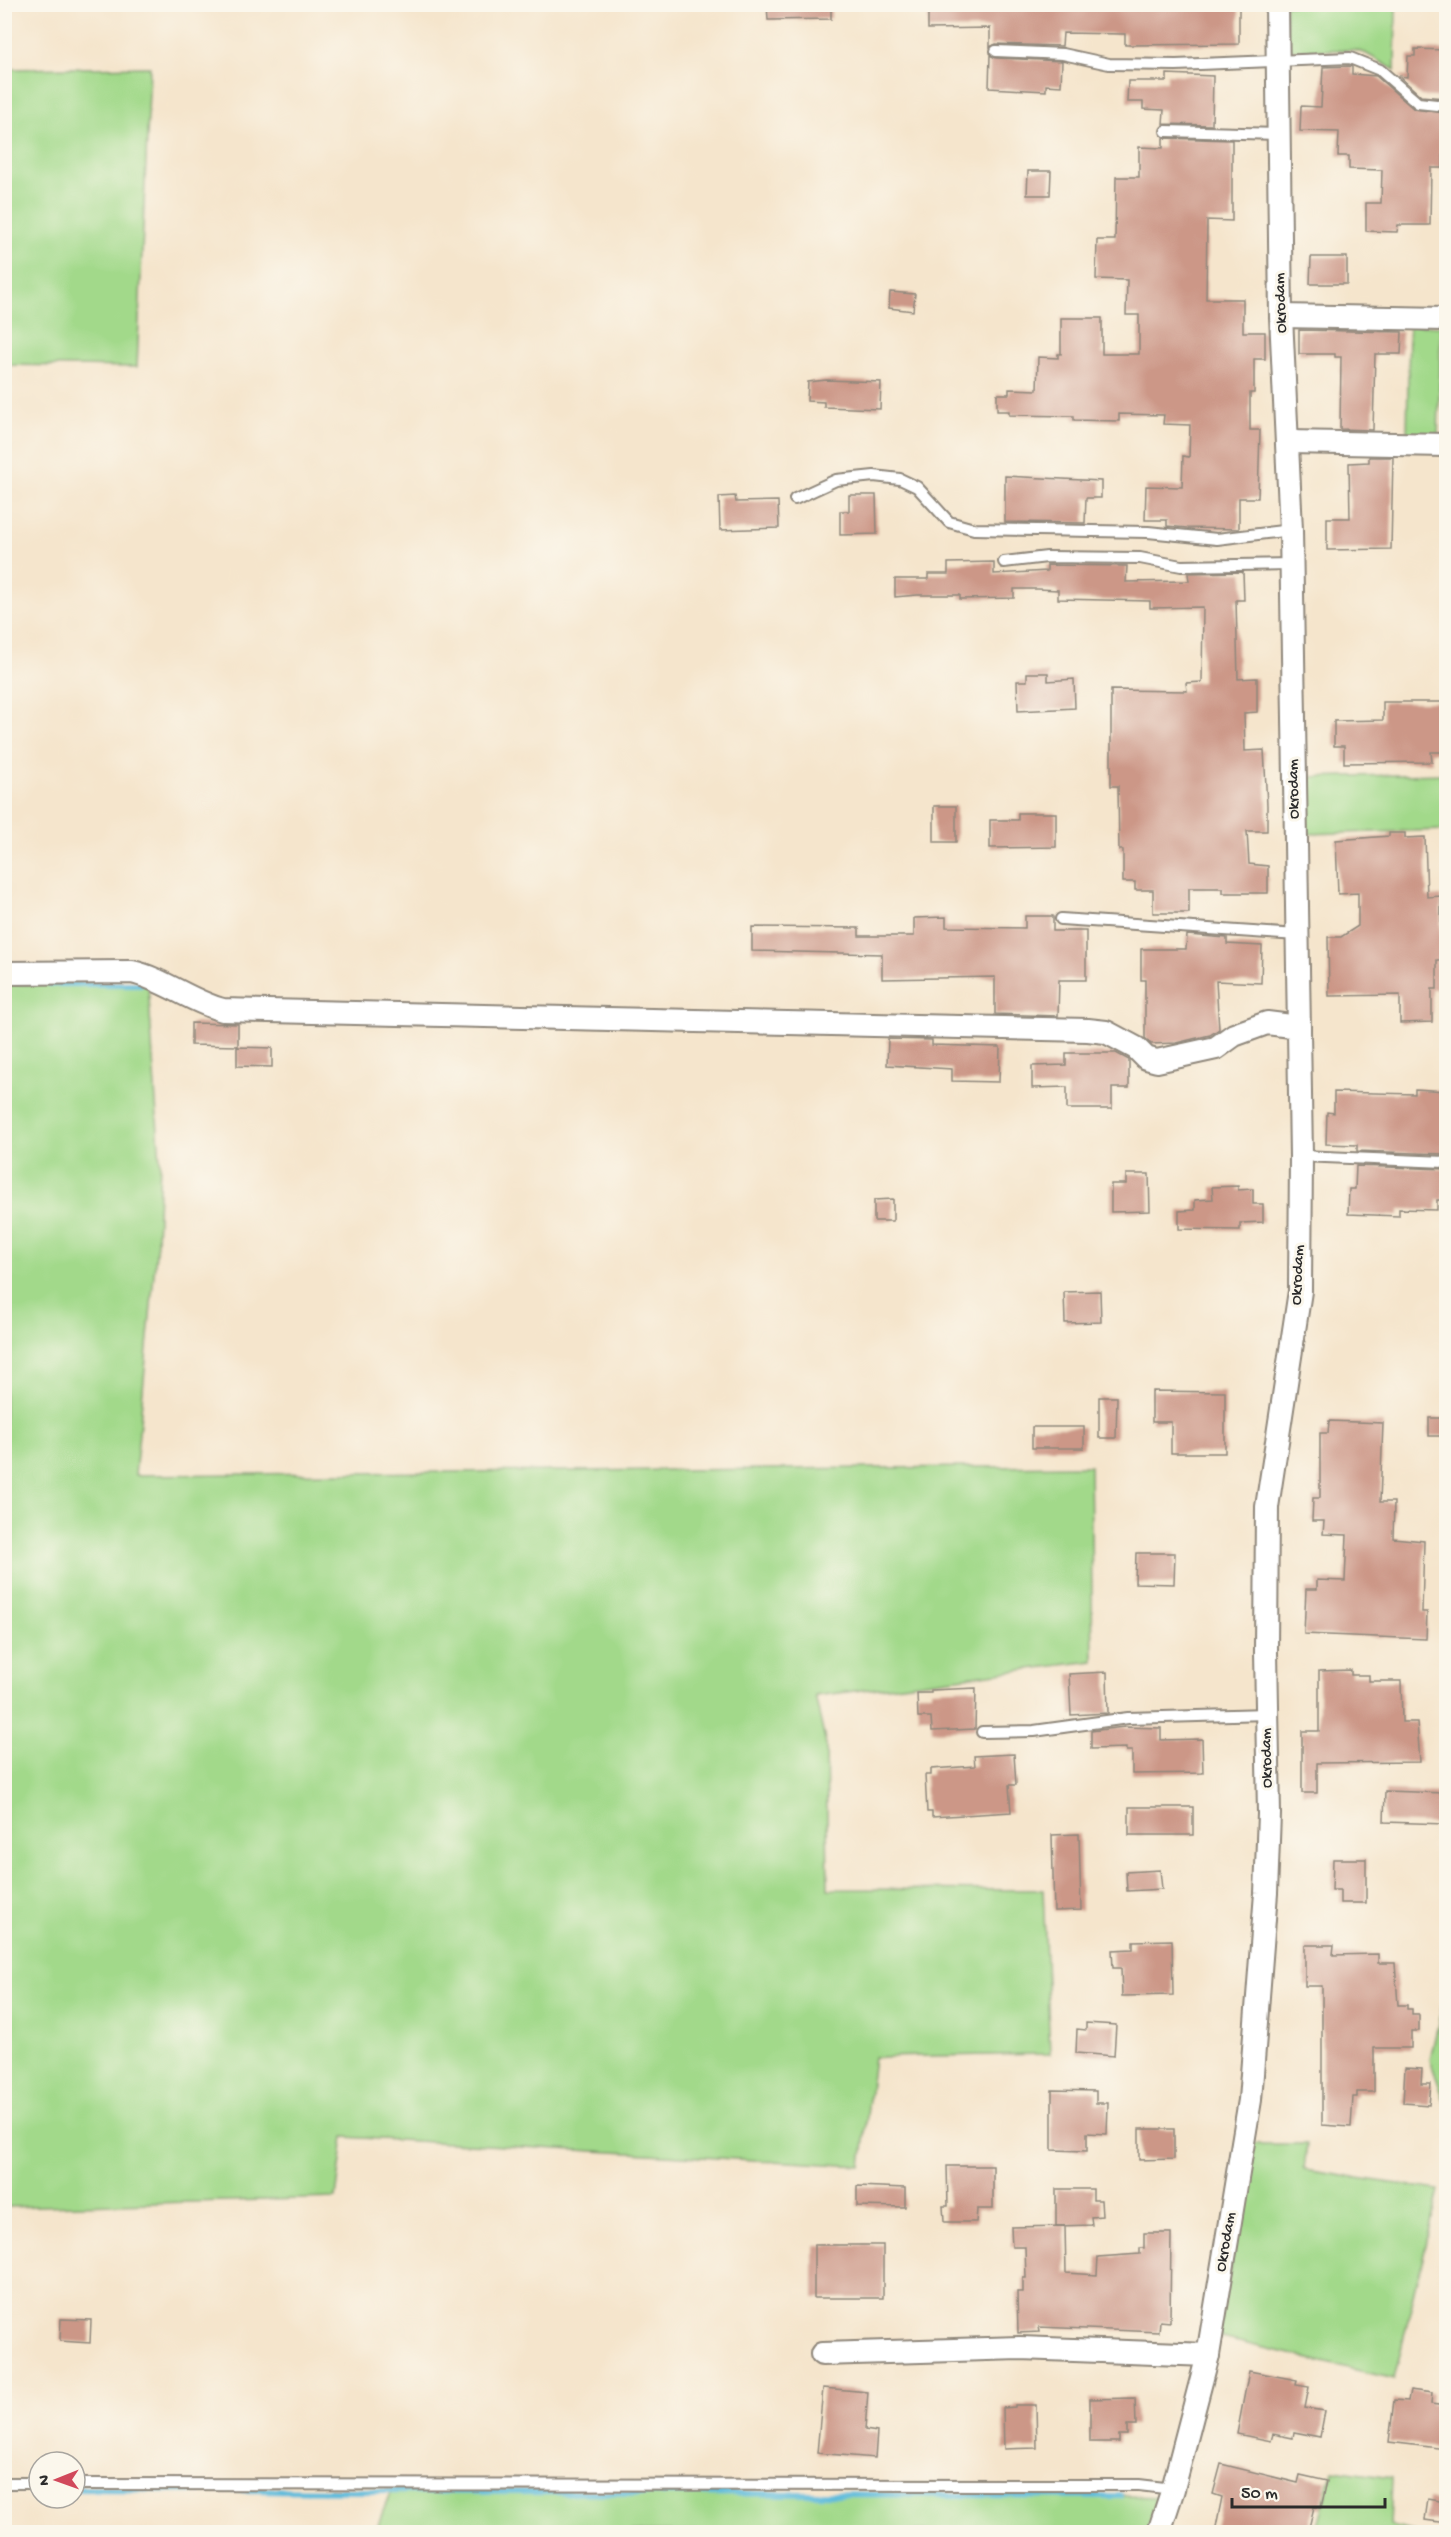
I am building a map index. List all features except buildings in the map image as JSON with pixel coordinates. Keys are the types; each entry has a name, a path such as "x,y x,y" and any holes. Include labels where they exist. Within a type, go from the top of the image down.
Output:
{"street":[{"name":"Okrodam","path":"1159,2532 1208,2355 1250,2100 1266,1893 1269,1814 1267,1507 1300,1291 1301,1156 1292,564 1289,442 1281,316 1277,4"},
{"path":"1281,316 1446,319"},
{"path":"1289,442 1446,445"},
{"path":"4,973 132,972 147,975 207,1006 223,1010 1088,1030 1106,1032 1136,1048 1146,1058 1157,1061 1216,1048 1234,1035 1267,1023 1299,1027"},
{"path":"822,2354 1020,2348 1208,2355"}],"lane":[{"path":"996,51 1063,54 1109,64 1277,62 1350,58 1380,70 1418,103 1446,106"},
{"path":"1166,131 1279,134"},
{"path":"795,499 836,480 874,476 900,479 917,487 949,522 974,529 1148,532 1217,539 1291,530"},
{"path":"1004,562 1047,557 1140,558 1181,566 1292,564"},
{"path":"1061,919 1298,935"},
{"path":"1301,1156 1446,1162"},
{"path":"982,1732 1034,1731 1128,1718 1267,1714"},
{"path":"4,2483 27,2483"},
{"path":"87,2484 1139,2485 1173,2488"}],"green space":[{"path":"1285,5 1396,5 1395,70 1365,53 1353,50 1293,50 1287,46"},
{"path":"150,67 137,367 5,365 5,69"},
{"path":"1409,325 1441,326 1438,439 1407,438"},
{"path":"1446,774 1446,830 1306,834 1304,777"},
{"path":"4,984 148,984 160,1162 157,1242 135,1475 1090,1466 1093,1661 815,1696 826,1745 828,1889 1043,1890 1050,2054 874,2057 861,2166 344,2137 336,2198 5,2207"},
{"path":"1446,1988 1446,2105 1430,2060"},
{"path":"1252,2144 1307,2144 1304,2170 1439,2190 1394,2379 1218,2337"},
{"path":"1333,2470 1392,2478 1390,2526 1417,2532 1316,2532"},
{"path":"391,2491 1164,2497 1152,2532 375,2532"}],"waterway":[{"path":"50,984 141,984"},
{"path":"4,2489 27,2489"},
{"path":"87,2489 1121,2496"}]}
